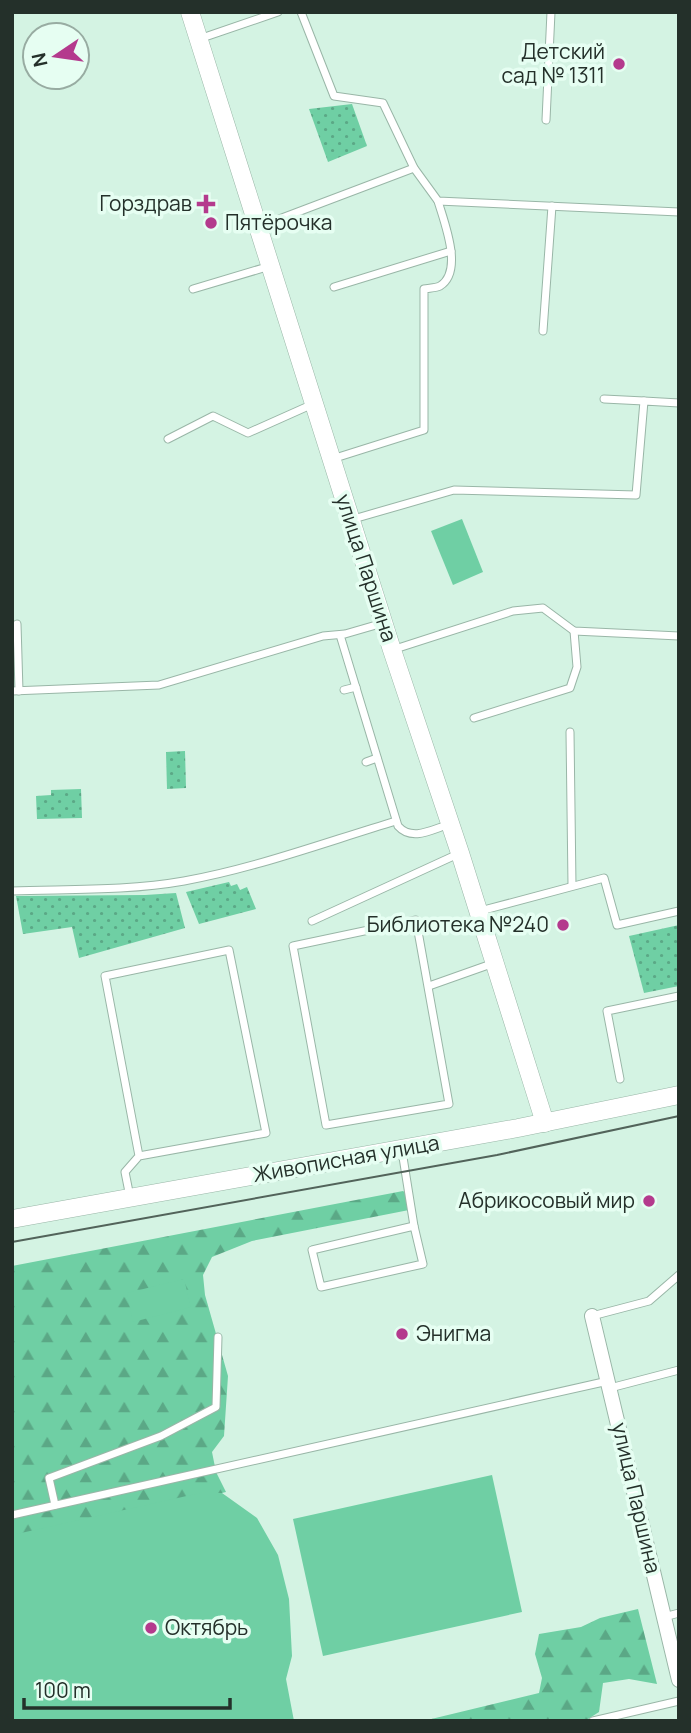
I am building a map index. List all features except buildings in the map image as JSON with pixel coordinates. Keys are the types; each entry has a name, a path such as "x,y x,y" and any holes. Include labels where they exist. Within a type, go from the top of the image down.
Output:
{"street":[{"name":"улица Паршина","path":"190,12 350,520 451,824 545,1123"},
{"name":"Живописная улица","path":"12,1219 545,1123 679,1095"},
{"name":"улица Паршина","path":"592,1316 671,1615 679,1680"}],"lane":[{"path":"198,39 278,12"},
{"path":"301,12 334,96 383,103 414,168 438,201 452,262 449,278 439,287 424,289 424,430 331,460"},
{"path":"546,120 551,12"},
{"path":"257,227 414,168"},
{"path":"438,201 679,212"},
{"path":"543,331 552,206"},
{"path":"334,287 450,251"},
{"path":"193,289 270,266"},
{"path":"604,399 679,403"},
{"path":"350,520 454,490 636,495 644,401"},
{"path":"169,439 213,416 248,433 313,403"},
{"path":"392,650 513,611 543,608 574,631 679,636"},
{"path":"17,624 16,691 153,686 323,636 340,635 383,623"},
{"path":"474,719 570,688 577,667 574,631"},
{"path":"340,635 396,821 402,831 412,834 451,824"},
{"path":"344,690 356,687"},
{"path":"570,732 572,885"},
{"path":"366,762 377,758"},
{"path":"12,891 129,887 184,881 221,873 396,821"},
{"path":"312,921 460,853"},
{"path":"479,911 604,878 617,925 679,911"},
{"path":"416,920 429,986 449,1104 326,1125 293,946 416,920"},
{"path":"130,1198 125,1172 139,1156 266,1133 229,950 105,976 139,1156"},
{"path":"429,986 495,963"},
{"path":"620,1079 607,1011 679,996"},
{"path":"402,1149 423,1264 321,1287 312,1250 414,1226"},
{"path":"592,1316 649,1301 679,1275"},
{"path":"55,1505 49,1478 162,1436 216,1407 218,1337"},
{"path":"12,1515 679,1370"},
{"path":"593,1721 679,1701"}],"green space":[{"path":"352,104 367,146 328,162 309,109"},
{"path":"462,519 483,572 453,585 431,531"},
{"path":"185,751 186,788 167,789 166,752"},
{"path":"81,789 82,818 37,819 36,796 51,795 51,790"},
{"path":"229,882 231,886 237,884 240,890 247,887 256,909 199,924 186,892"},
{"path":"176,893 185,928 79,958 72,927 23,934 16,896 145,895"},
{"path":"679,925 679,986 644,993 629,936"},
{"path":"403,1191 411,1197 409,1210 252,1241 212,1257 203,1275 205,1295 228,1376 224,1436 212,1452 216,1472 226,1492 12,1543 12,1266"},
{"path":"184,1279 191,1307 133,1322 127,1293"},
{"path":"492,1475 522,1612 323,1656 293,1519"},
{"name":"Октябрь","path":"200,1493 222,1493 257,1518 278,1555 289,1599 292,1656 286,1679 294,1721 12,1721 12,1535"},
{"path":"638,1609 657,1684 629,1679 603,1683 599,1712 585,1721 423,1721 539,1693 542,1678 535,1654 539,1634 581,1627 600,1618"}],"tram line":[{"path":"12,1242 497,1155 679,1116"}],"place":[{"name":"Детский сад № 1311","path":"619,64"},
{"name":"Горздрав","path":"206,204"},
{"name":"Пятёрочка","path":"211,223"},
{"name":"Библиотека №240","path":"563,925"},
{"name":"Абрикосовый мир","path":"649,1201"},
{"name":"Энигма","path":"402,1334"},
{"name":"Октябрь","path":"151,1628"}]}
